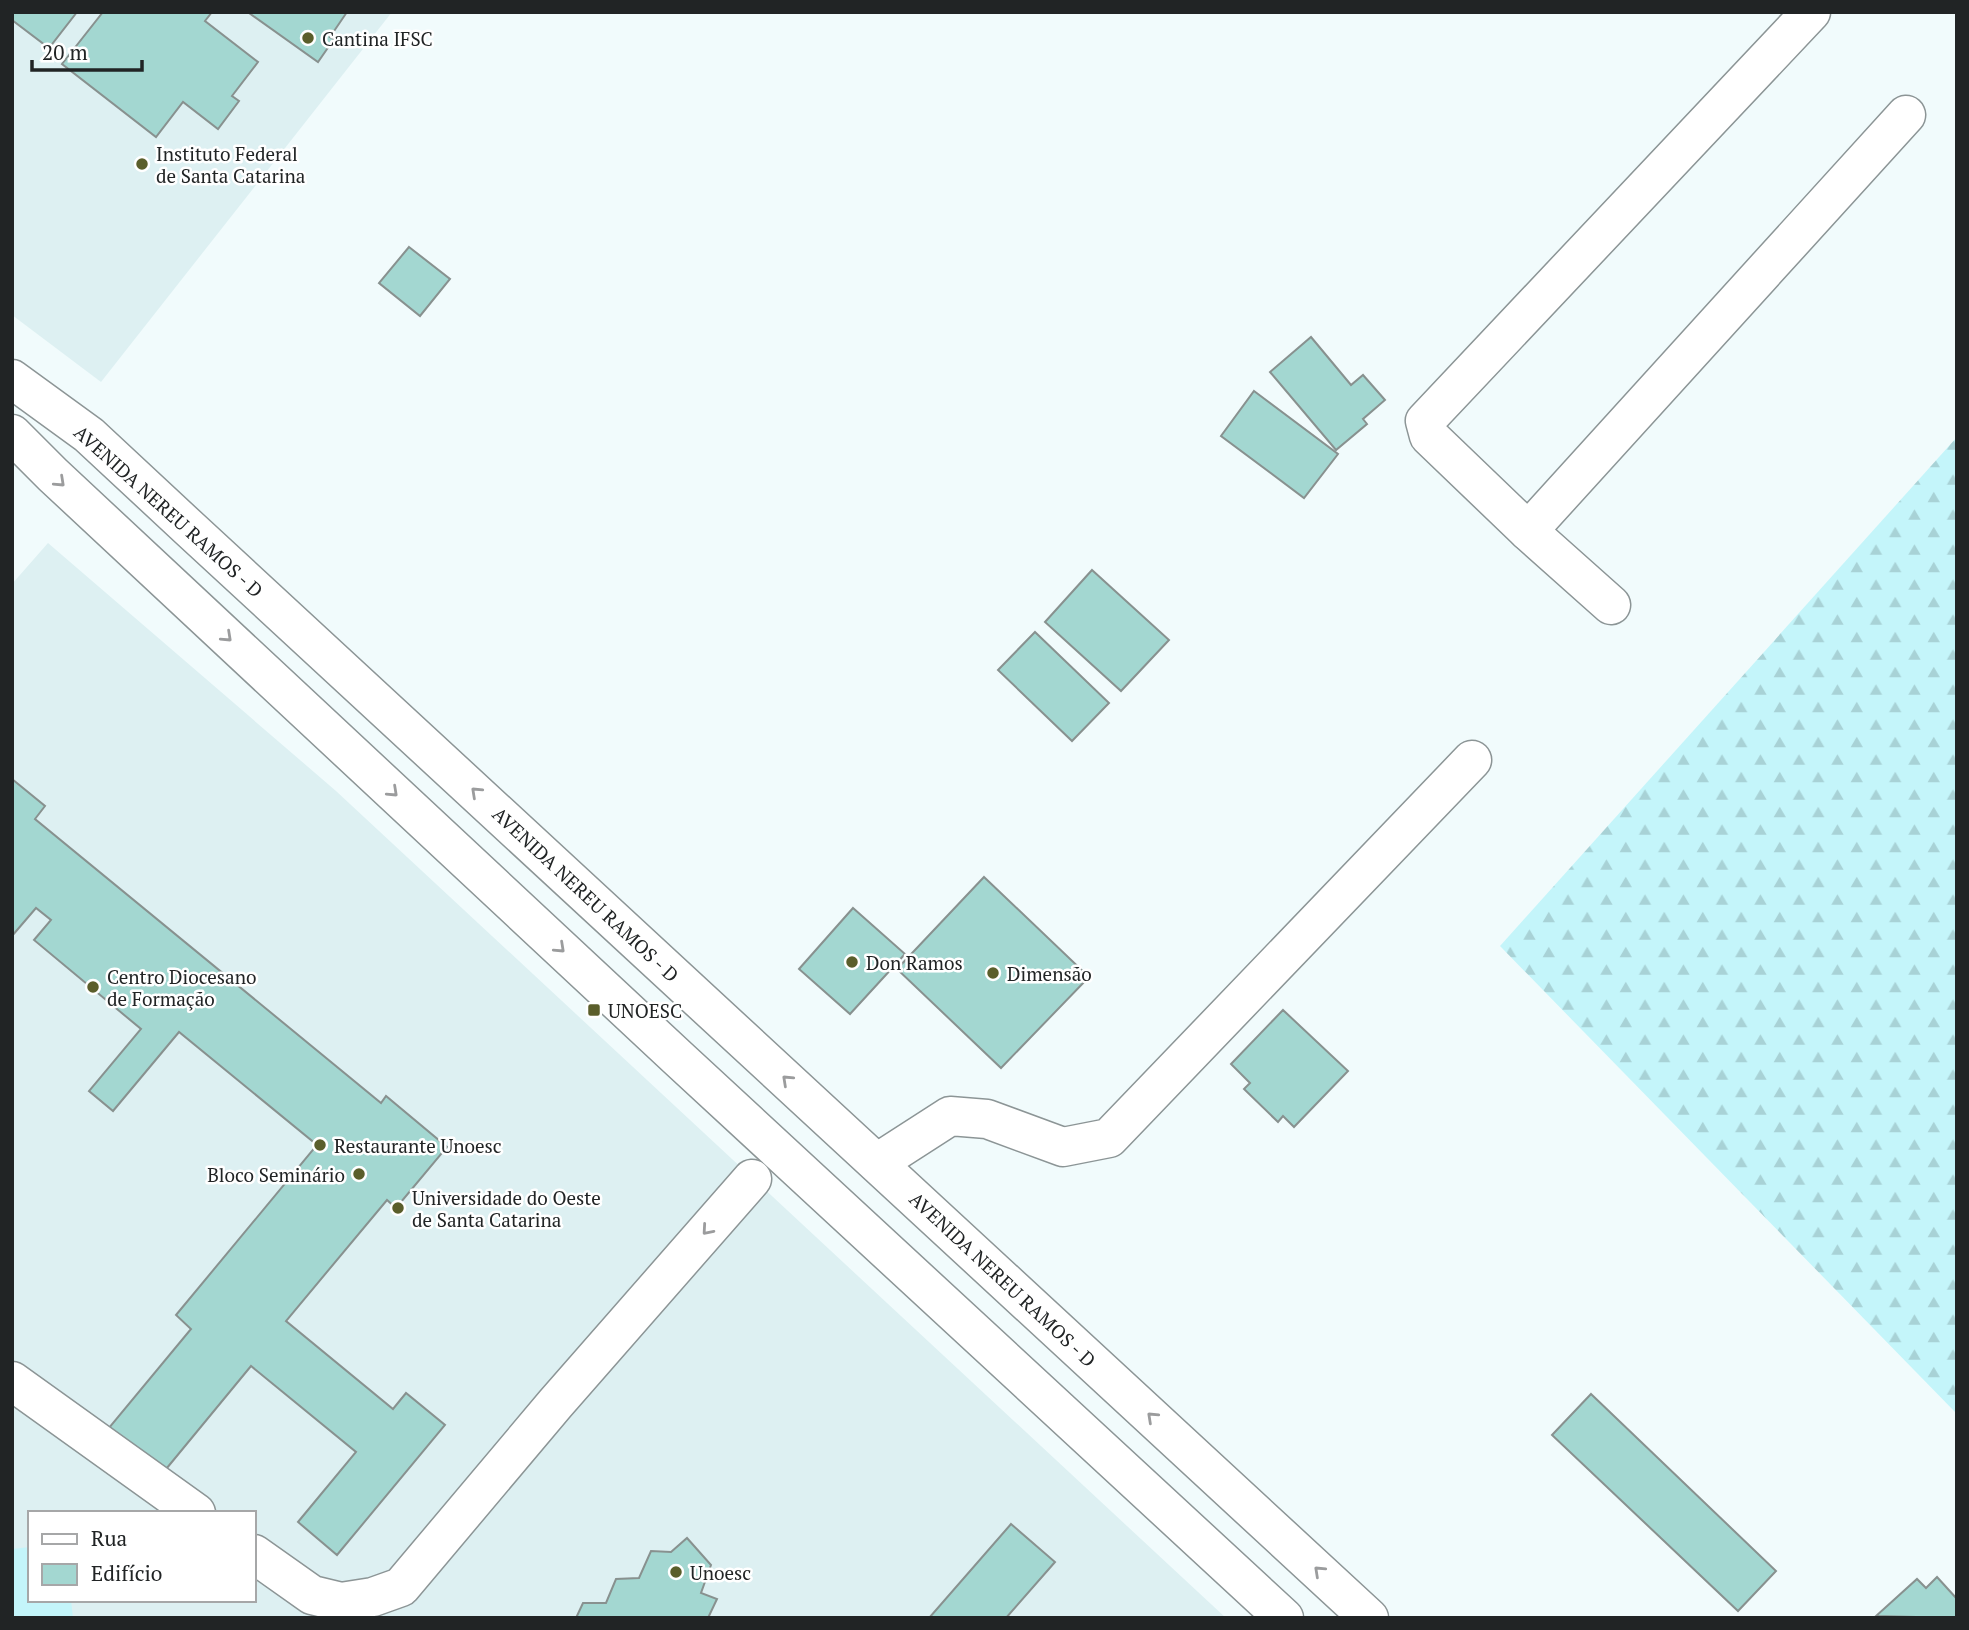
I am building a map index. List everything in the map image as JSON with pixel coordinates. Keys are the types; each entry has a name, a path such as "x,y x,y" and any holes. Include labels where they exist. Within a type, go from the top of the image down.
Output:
{"street":[{"path":"1611,605 1528,531 1429,436 1425,421 1811,12"},
{"path":"1528,531 1906,115"},
{"name":"AVENIDA NEREU RAMOS - D","path":"12,379 89,435 1369,1618"},
{"path":"12,434 52,475 678,1058 1284,1618"},
{"path":"877,1163 950,1116 987,1119 1063,1147 1109,1138 1472,760"},
{"path":"678,1058 716,1014"},
{"path":"777,1150 815,1107"},
{"path":"256,1555 312,1595 341,1602 373,1597 401,1587 555,1404 752,1179"},
{"path":"12,1381 193,1511"},
{"path":"1146,1490 1184,1447"}],"shaded area":[{"name":"Instituto Federal de Santa Catarina","path":"12,12 392,12 101,382 12,315"},
{"name":"Universidade do Oeste de Santa Catarina","path":"48,543 336,791 1226,1618 12,1618 12,584"}],"green space":[{"path":"1957,437 1957,1414 1500,946"},
{"path":"28,1547 28,1602 71,1602 73,1618 12,1618 12,1549"}],"building":[{"path":"12,12 77,12 49,48 12,20"},
{"path":"103,12 212,12 205,21 258,62 232,96 239,101 218,129 183,102 156,137 62,64"},
{"name":"Cantina IFSC","path":"347,12 330,37 334,39 318,62 249,13"},
{"path":"409,247 450,279 420,316 379,283"},
{"path":"1311,337 1351,385 1363,375 1385,400 1363,419 1367,424 1336,450 1270,372"},
{"path":"1254,391 1338,454 1304,498 1221,436"},
{"path":"1092,570 1169,640 1121,691 1045,622"},
{"path":"1035,632 1109,703 1072,741 998,670"},
{"name":"Bloco Seminário","path":"12,779 45,806 35,819 381,1103 386,1096 447,1147 396,1208 387,1200 286,1321 393,1409 406,1393 445,1425 337,1555 298,1522 356,1452 251,1366 162,1474 108,1429 191,1329 176,1315 317,1145 179,1032 113,1111 89,1091 141,1029 34,940 51,920 36,908 12,936"},
{"name":"Dimensão","path":"984,877 1089,977 1001,1068 897,969"},
{"name":"Don Ramos","path":"853,908 905,954 850,1014 799,969"},
{"path":"1283,1010 1348,1071 1294,1127 1283,1116 1278,1122 1244,1089 1250,1083 1231,1064"},
{"path":"1591,1394 1776,1571 1738,1611 1552,1435"},
{"path":"1011,1524 1055,1562 1006,1618 929,1618"},
{"name":"Unoesc","path":"687,1538 711,1565 701,1593 717,1599 708,1618 576,1618 583,1603 606,1603 616,1579 639,1578 651,1551 671,1552"},
{"path":"1937,1577 1957,1599 1957,1618 1876,1616 1917,1579 1926,1588"}],"place":[{"name":"Cantina IFSC","path":"308,38"},
{"name":"Instituto Federal de Santa Catarina","path":"142,164"},
{"name":"Don Ramos","path":"852,962"},
{"name":"Dimensão","path":"993,973"},
{"name":"Centro Diocesano de Formação","path":"93,987"},
{"name":"UNOESC","path":"594,1010"},
{"name":"Restaurante Unoesc","path":"320,1145"},
{"name":"Bloco Seminário","path":"359,1174"},
{"name":"Universidade do Oeste de Santa Catarina","path":"398,1208"},
{"name":"Unoesc","path":"676,1572"}]}
